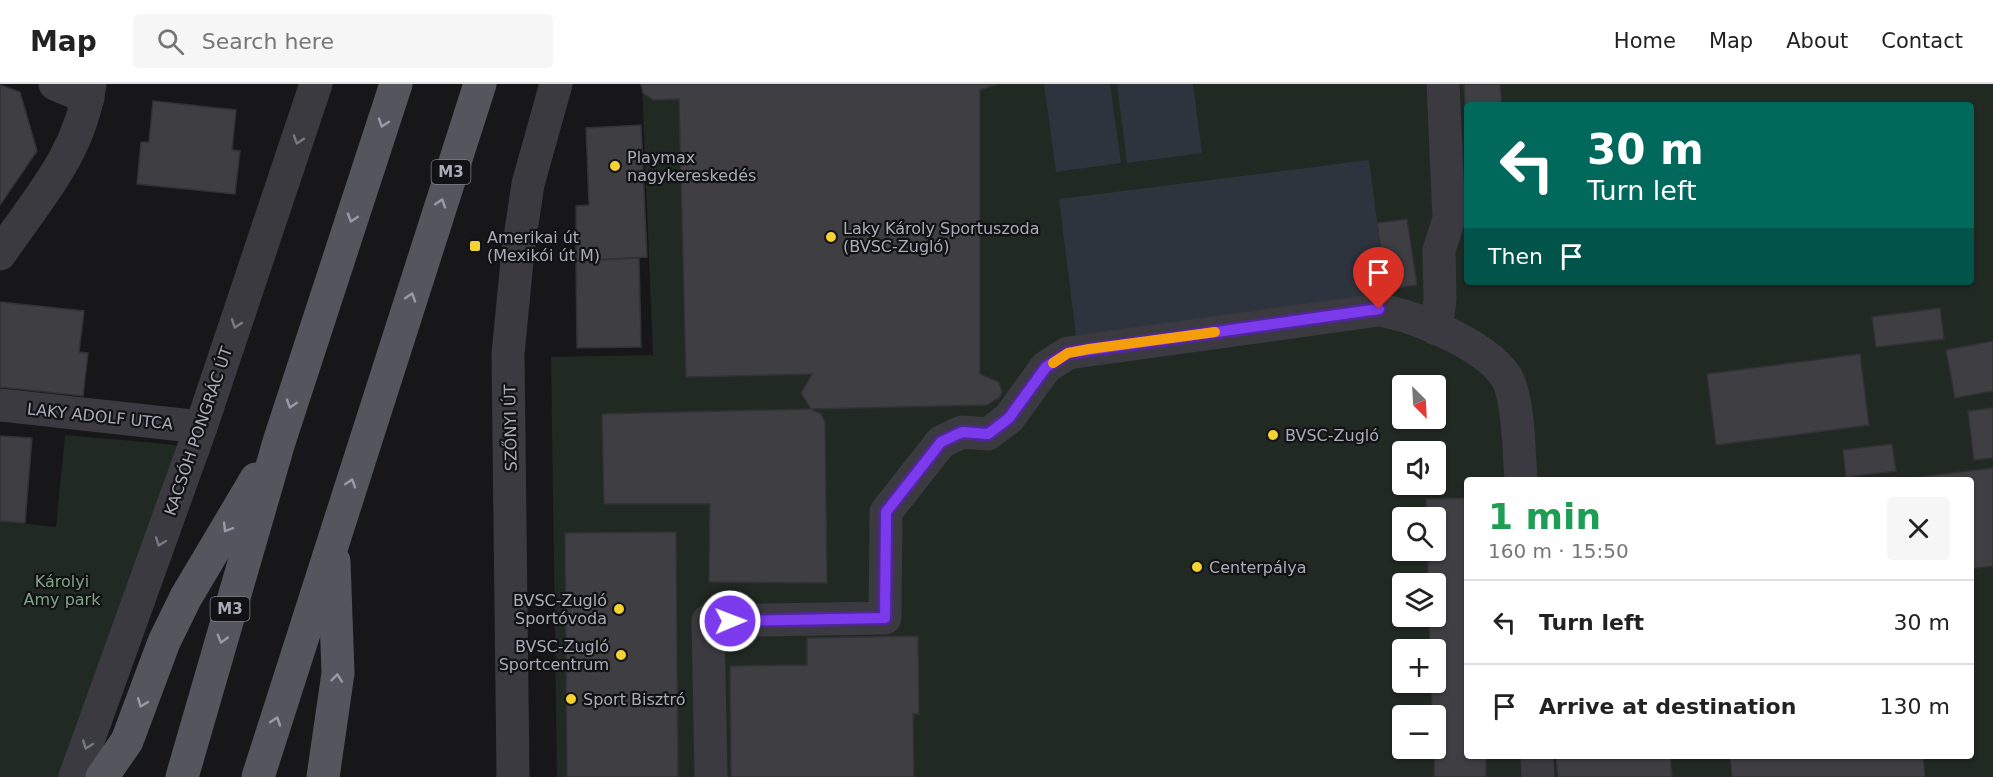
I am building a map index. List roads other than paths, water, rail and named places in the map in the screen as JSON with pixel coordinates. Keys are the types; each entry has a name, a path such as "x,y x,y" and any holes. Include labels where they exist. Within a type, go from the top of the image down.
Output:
{"main road":[{"name":"M3","path":"182,777 279,442 396,84"},
{"name":"M3","path":"258,777 480,84"},
{"path":"102,777 127,741 164,642 186,597 279,442"},
{"path":"323,777 338,673 333,539"}],"street":[{"path":"0,254 56,176 76,137 89,91 55,84"},
{"name":"KACSÓH PONGRÁC ÚT","path":"75,777 201,428 316,84"},
{"name":"SZŐNYI ÚT","path":"513,777 508,354 518,251 528,184 556,84"},
{"path":"1436,329 1440,299 1439,250 1449,219 1443,84"},
{"path":"711,777 708,621 885,618 886,512 941,442 962,432 988,434 1009,418 1046,367 1068,353 1379,309 1408,315 1474,348 1506,375 1517,416 1521,477"},
{"name":"LAKY ADOLF UTCA","path":"0,405 201,428"},
{"path":"1537,759 1538,777"}],"place":[{"name":"Playmax nagykereskedés","path":"615,166"},
{"name":"Laky Károly Sportuszoda (BVSC-Zugló)","path":"831,237"},
{"name":"Amerikai út (Mexikói út M)","path":"475,246"},
{"name":"BVSC-Zugló","path":"1273,435"},
{"name":"Centerpálya","path":"1197,567"},
{"name":"BVSC-Zugló Sportóvoda","path":"619,609"},
{"name":"BVSC-Zugló Sportcentrum","path":"621,655"},
{"name":"Sport Bisztró","path":"571,699"}],"park label":[{"name":"Károlyi Amy park","path":"62,590"}]}
